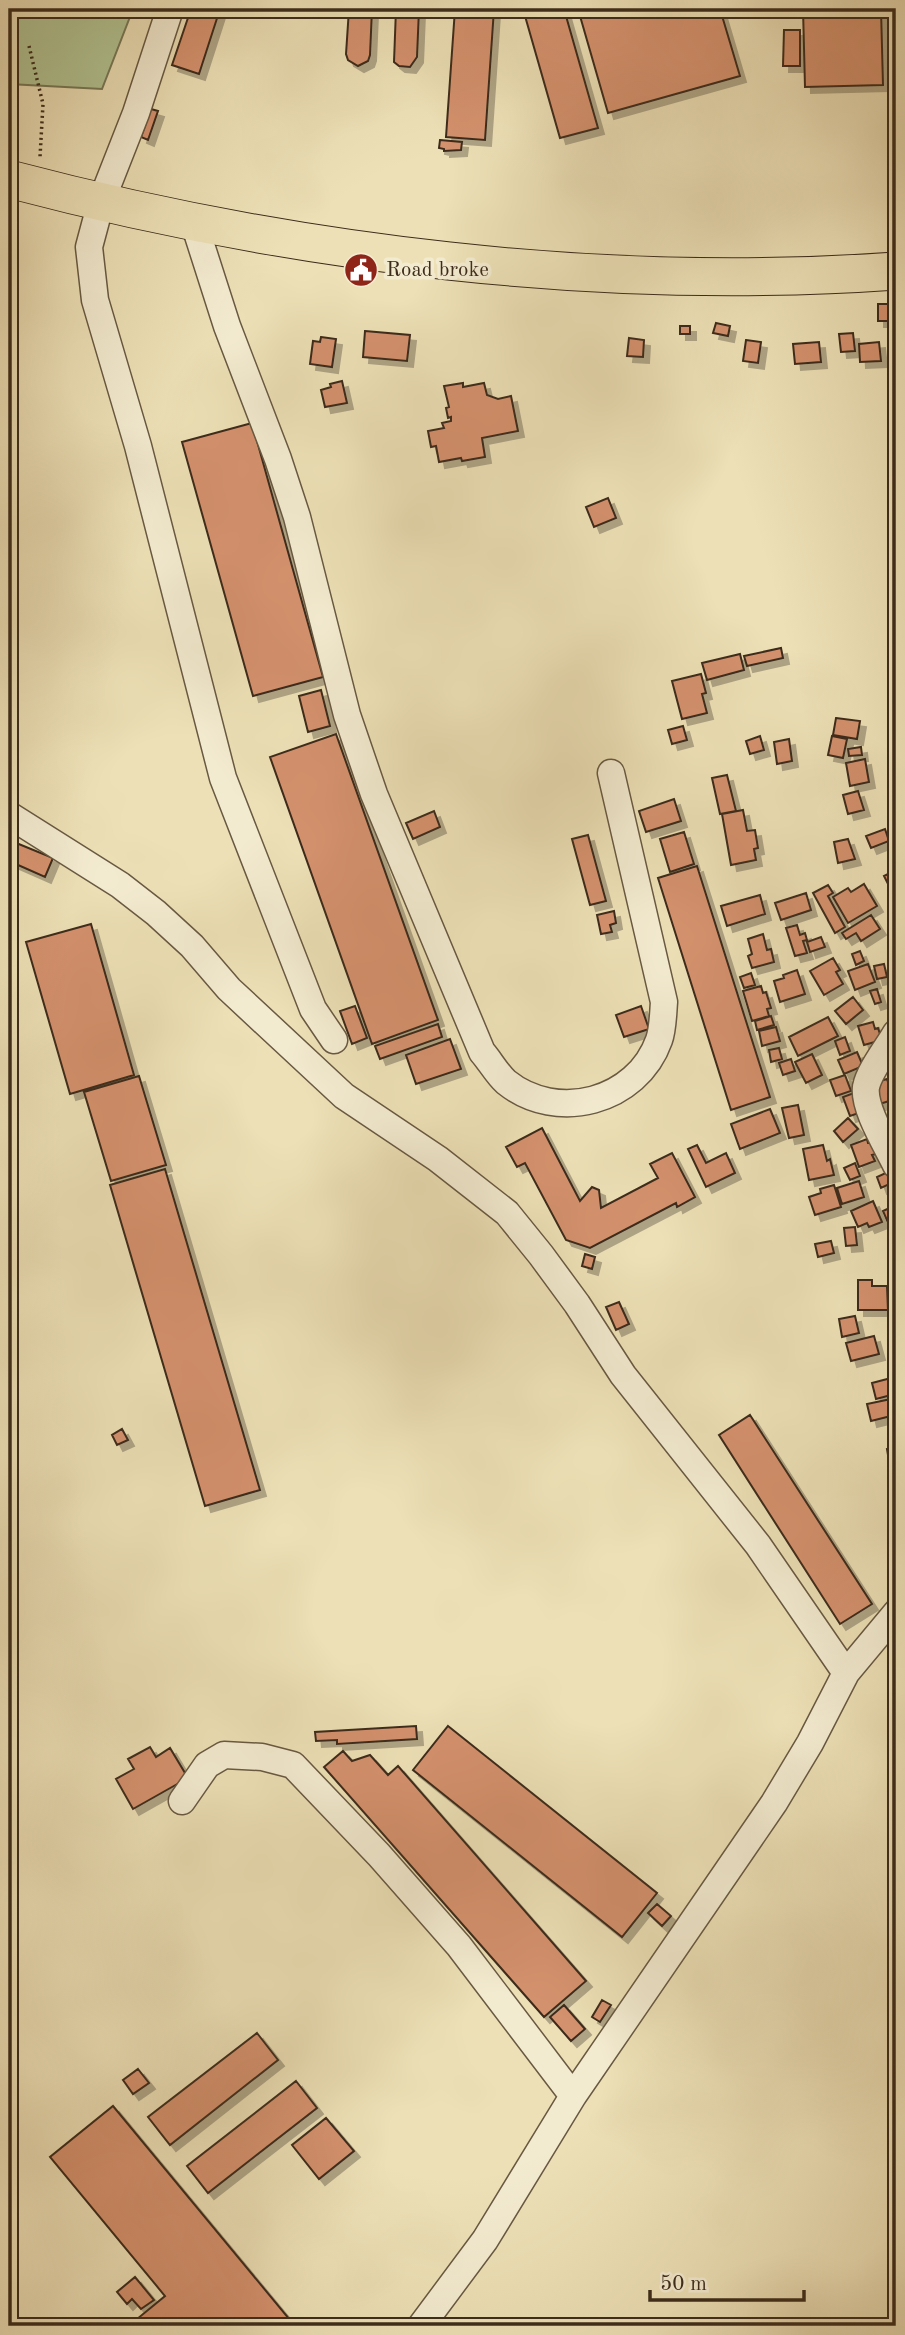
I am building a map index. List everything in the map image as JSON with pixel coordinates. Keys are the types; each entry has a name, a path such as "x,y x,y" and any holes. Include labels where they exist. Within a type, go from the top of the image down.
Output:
{"highway":[{"path":"24,183 194,223 411,256 552,269 762,277 896,271"}],"street":[{"path":"170,9 136,113 101,202 89,247 95,300 138,446 223,778 313,1009 334,1040"},
{"path":"194,223 227,326 278,458 297,517 347,715 374,794 482,1052 505,1081 538,1100 576,1104 612,1094 641,1072 660,1039 664,1002 611,773"},
{"path":"9,815 120,885 156,913 192,946 229,989 344,1096 438,1159 507,1213 577,1304 623,1375 758,1545 846,1673"},
{"path":"896,1033 869,1077 866,1091 870,1110 896,1165"},
{"path":"421,2326 485,2240 573,2096 774,1802 810,1743 846,1673 896,1613"},
{"path":"182,1801 207,1765 224,1755 262,1757 293,1765 379,1855 459,1946 573,2096"}],"path":[{"path":"24,183 43,104 29,47"}],"green space":[{"path":"9,9 133,9 102,89 9,84"}],"building":[{"path":"191,9 220,9 199,74 172,65"},
{"path":"349,9 372,9 370,55 368,61 358,66 348,60 346,54"},
{"path":"396,9 419,9 417,57 410,67 399,66 394,62"},
{"path":"455,9 494,9 485,140 446,137"},
{"path":"523,9 564,9 598,128 560,138"},
{"path":"578,9 720,9 740,76 608,113"},
{"path":"803,9 881,9 883,85 805,87"},
{"path":"784,30 800,30 800,66 783,66"},
{"path":"151,109 158,111 148,140 141,137"},
{"path":"440,140 462,142 461,150 444,151 439,148"},
{"path":"878,304 895,304 895,321 878,321"},
{"path":"716,323 730,326 728,336 713,333"},
{"path":"680,326 690,326 690,334 680,334"},
{"path":"365,331 410,335 407,361 363,357"},
{"path":"853,333 855,351 841,352 839,334"},
{"path":"321,337 336,339 332,367 310,364 313,341 320,342"},
{"path":"629,338 644,340 643,357 627,356"},
{"path":"746,340 761,342 758,363 743,361"},
{"path":"819,342 821,362 795,364 793,344"},
{"path":"879,342 881,361 860,362 859,344"},
{"path":"342,381 347,403 325,407 321,390"},
{"path":"463,383 463,387 484,383 487,395 498,399 511,396 518,431 482,438 485,457 439,462 436,446 431,447 428,431 444,428 442,423 451,421 446,408 449,407 444,386"},
{"path":"252,423 323,677 253,696 182,442"},
{"path":"608,498 616,518 594,527 586,507"},
{"path":"781,648 783,658 747,666 744,656"},
{"path":"740,654 744,670 707,680 702,663"},
{"path":"701,674 707,713 682,719 672,681"},
{"path":"321,690 330,726 308,732 299,696"},
{"path":"836,718 860,721 857,739 833,735"},
{"path":"683,726 687,740 672,744 668,730"},
{"path":"336,734 438,1020 372,1044 270,757"},
{"path":"760,736 764,750 750,754 746,741"},
{"path":"832,736 847,739 843,758 828,755"},
{"path":"789,739 792,761 777,764 774,742"},
{"path":"861,747 862,755 849,756 848,749"},
{"path":"865,759 869,782 850,786 846,763"},
{"path":"727,775 736,811 720,814 712,778"},
{"path":"858,791 864,810 848,814 843,795"},
{"path":"674,799 681,821 646,832 639,811"},
{"path":"743,810 747,831 755,830 758,848 754,849 756,860 731,865 722,814"},
{"path":"434,811 440,827 413,839 406,823"},
{"path":"885,829 889,841 871,848 866,836"},
{"path":"684,832 694,864 670,872 660,839"},
{"path":"588,835 606,901 590,905 572,839"},
{"path":"848,839 855,859 838,863 834,842"},
{"path":"9,840 53,858 45,877 9,861"},
{"path":"697,866 770,1097 731,1110 658,878"},
{"path":"894,871 896,885 890,888 884,876"},
{"path":"864,884 877,906 848,923 833,897 848,888 851,892"},
{"path":"828,885 833,893 828,896 845,927 835,933 813,893"},
{"path":"806,893 811,910 781,920 775,903"},
{"path":"760,895 765,914 727,926 721,906"},
{"path":"614,911 616,923 610,925 612,932 601,934 597,915"},
{"path":"871,915 880,929 861,941 856,933 846,939 842,933"},
{"path":"91,924 134,1075 70,1094 26,942"},
{"path":"797,925 800,935 805,933 807,940 803,941 807,953 795,956 786,928"},
{"path":"763,934 767,950 771,949 774,962 752,968 748,956 752,954 748,939"},
{"path":"821,937 825,947 810,952 807,942"},
{"path":"860,951 864,961 856,965 852,954"},
{"path":"833,958 840,970 836,972 843,984 824,995 810,971"},
{"path":"868,964 875,982 855,990 848,971"},
{"path":"884,964 887,977 877,979 874,966"},
{"path":"797,970 805,994 780,1002 774,981"},
{"path":"751,973 755,985 744,988 740,977"},
{"path":"761,986 771,1008 767,1009 769,1016 752,1021 743,991"},
{"path":"877,989 881,1002 875,1004 870,991"},
{"path":"853,997 863,1010 846,1024 835,1011"},
{"path":"355,1006 367,1038 352,1044 340,1011"},
{"path":"641,1006 649,1029 624,1037 616,1015"},
{"path":"771,1016 774,1025 757,1030 755,1021"},
{"path":"828,1017 838,1036 798,1056 789,1037"},
{"path":"873,1022 882,1040 864,1045 858,1026"},
{"path":"438,1024 442,1037 380,1059 375,1046"},
{"path":"776,1027 780,1041 762,1046 759,1031"},
{"path":"845,1037 850,1051 840,1055 835,1041"},
{"path":"450,1039 461,1069 416,1084 406,1055"},
{"path":"779,1048 782,1059 771,1062 769,1050"},
{"path":"857,1052 863,1066 844,1074 838,1060"},
{"path":"812,1054 822,1075 806,1083 795,1062"},
{"path":"791,1059 795,1071 783,1075 779,1063"},
{"path":"845,1075 851,1091 836,1096 830,1080"},
{"path":"139,1076 166,1165 111,1181 84,1092"},
{"path":"887,1079 889,1085 893,1083 896,1099 876,1105 870,1084"},
{"path":"854,1093 862,1112 850,1116 843,1097"},
{"path":"798,1105 804,1135 789,1138 782,1108"},
{"path":"770,1109 780,1133 740,1149 731,1124"},
{"path":"896,1113 896,1140 880,1119"},
{"path":"848,1118 858,1129 843,1142 834,1131"},
{"path":"542,1128 580,1201 592,1187 599,1190 601,1208 658,1178 650,1164 672,1153 695,1197 677,1207 676,1203 590,1248 566,1240 525,1163 517,1167 506,1147"},
{"path":"867,1139 876,1154 872,1155 875,1161 859,1167 851,1145"},
{"path":"697,1145 706,1163 726,1153 735,1173 706,1187 688,1149"},
{"path":"823,1145 834,1175 809,1180 803,1149"},
{"path":"855,1163 860,1176 850,1180 844,1168"},
{"path":"165,1169 260,1490 205,1506 110,1185"},
{"path":"892,1170 896,1181 881,1188 877,1177"},
{"path":"859,1181 864,1197 842,1204 837,1188"},
{"path":"834,1185 841,1207 815,1215 809,1197 821,1193 820,1189"},
{"path":"873,1201 882,1222 869,1227 867,1223 858,1227 851,1211"},
{"path":"896,1205 896,1230 892,1232 883,1211"},
{"path":"855,1227 857,1245 846,1246 844,1228"},
{"path":"831,1241 834,1253 818,1257 815,1244"},
{"path":"585,1254 595,1257 592,1269 582,1266"},
{"path":"858,1280 872,1280 872,1286 887,1286 888,1310 858,1310"},
{"path":"619,1302 629,1324 616,1330 606,1307"},
{"path":"855,1316 859,1333 842,1337 839,1319"},
{"path":"874,1336 879,1354 851,1361 846,1343"},
{"path":"891,1378 895,1394 876,1399 872,1383"},
{"path":"891,1399 895,1415 871,1421 867,1404"},
{"path":"750,1415 872,1604 840,1624 719,1435"},
{"path":"122,1429 128,1440 117,1445 112,1435"},
{"path":"896,1447 896,1466 890,1467 887,1449"},
{"path":"416,1726 417,1739 337,1744 337,1740 316,1741 315,1732"},
{"path":"448,1726 657,1893 622,1937 413,1770"},
{"path":"150,1747 156,1757 170,1748 188,1778 133,1809 116,1779 134,1769 128,1759"},
{"path":"343,1751 352,1761 370,1755 388,1775 398,1766 586,1981 544,2017 324,1767"},
{"path":"657,1904 671,1916 662,1926 648,1913"},
{"path":"602,2000 611,2005 600,2022 592,2017"},
{"path":"564,2005 585,2029 571,2041 550,2017"},
{"path":"257,2033 278,2060 170,2145 148,2117"},
{"path":"138,2069 149,2083 133,2094 123,2080"},
{"path":"296,2081 317,2108 208,2193 187,2166"},
{"path":"113,2106 295,2326 143,2326 137,2319 165,2296 50,2157"},
{"path":"326,2118 354,2151 319,2179 292,2145"},
{"path":"135,2277 154,2300 141,2309 132,2299 127,2304 117,2292"}],"place":[{"name":"Road broke","path":"361,270"}]}
